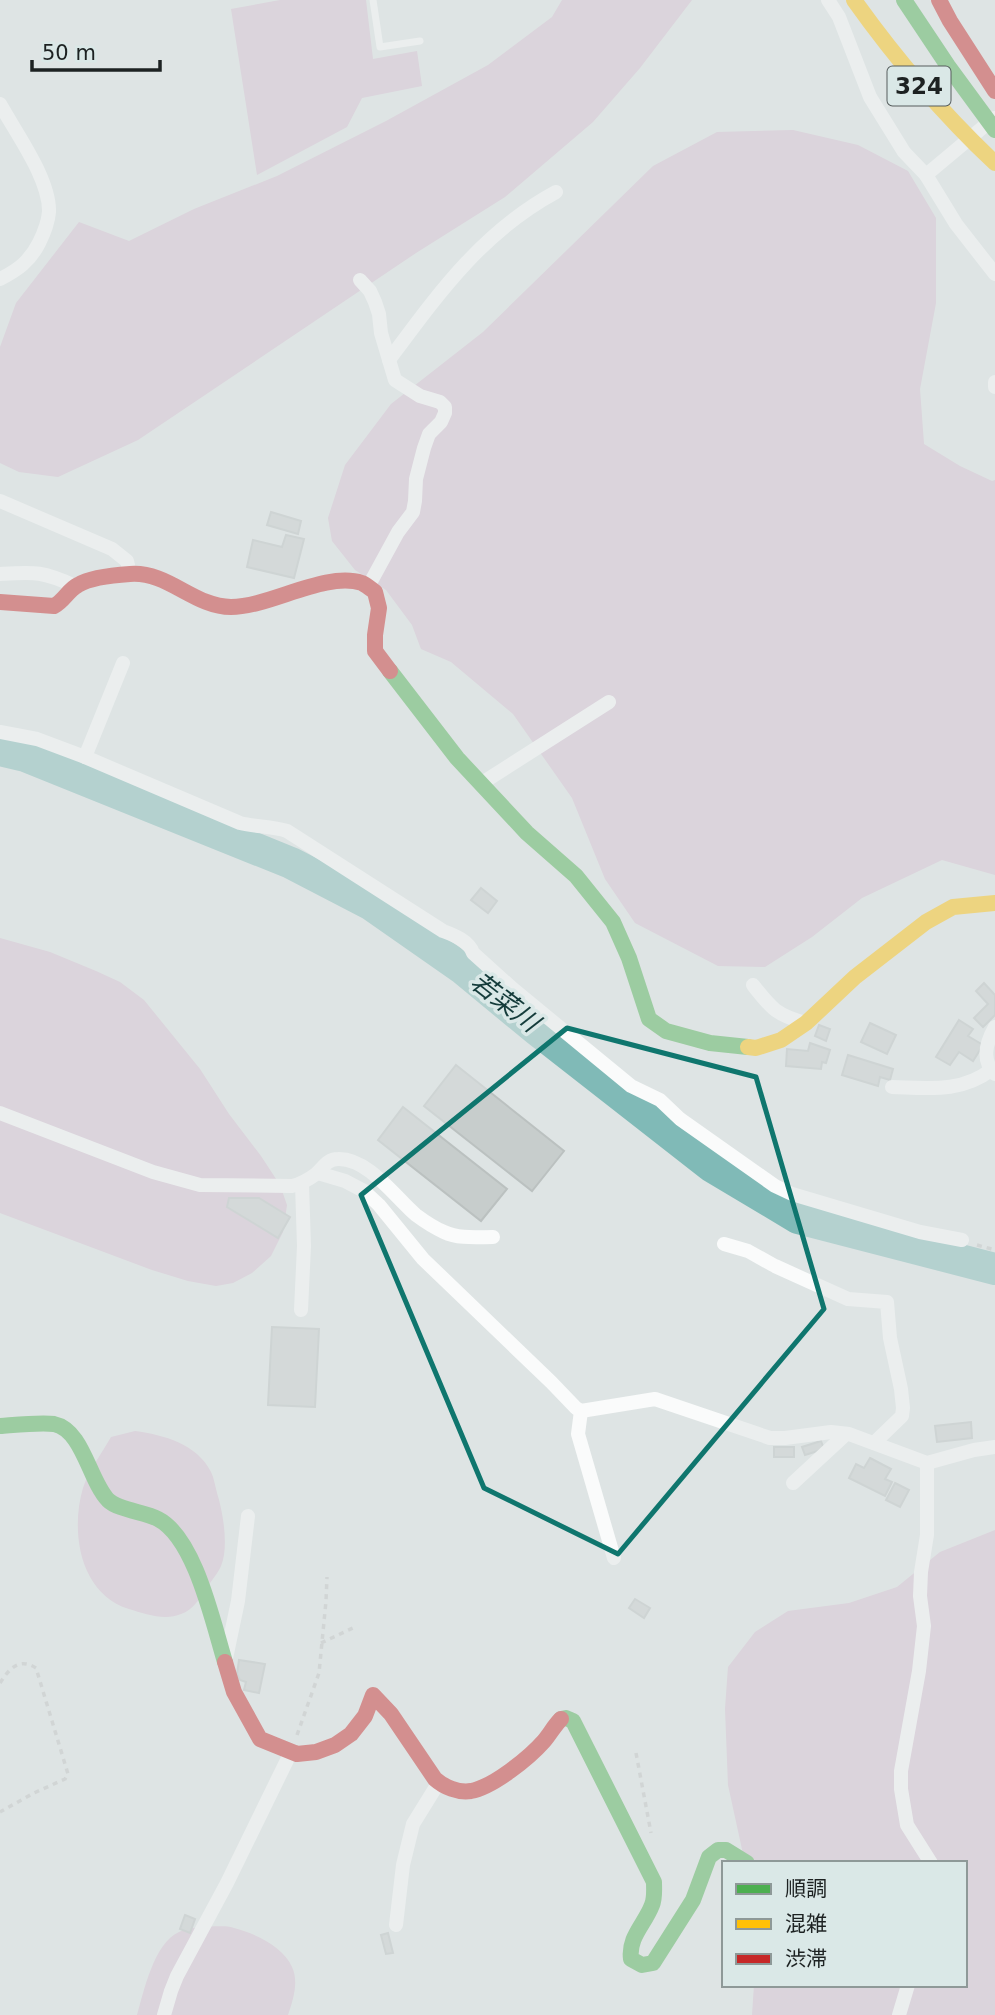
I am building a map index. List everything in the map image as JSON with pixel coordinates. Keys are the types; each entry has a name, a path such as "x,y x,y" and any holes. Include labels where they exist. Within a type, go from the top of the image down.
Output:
{"main road":[{"name":"324","path":"854,0 907,72 995,163"},
{"name":"324","path":"904,0 972,102 995,130"},
{"name":"324","path":"939,0 995,91"},
{"path":"0,602 54,606 68,596 75,586 130,574 158,577 198,600 225,607 254,605 336,582 362,583 375,592 379,608 375,651 457,758 527,832 576,876 613,922 629,958 649,1018 666,1031 710,1043 756,1048 781,1040 806,1023 855,977 926,922 953,907 995,903"},
{"path":"0,1426 54,1424 71,1432 110,1502 159,1519 174,1532 187,1550 199,1580 234,1692 260,1739 297,1754 316,1752 335,1745 351,1734 365,1716 373,1695 383,1703 439,1782 451,1788 470,1791 496,1779 530,1756 561,1719 573,1721 654,1882 653,1904 629,1952 631,1959 638,1964 646,1966 653,1962 696,1895 707,1858 716,1850 723,1849 731,1851 744,1861"}],"street":[{"path":"828,0 839,17 870,97 904,152 926,175 956,224 995,274"},
{"path":"0,104 40,175 46,192 48,212 46,230 32,257 17,271 0,279"},
{"path":"926,175 995,117"},
{"path":"389,360 442,288 474,253 536,202 556,192"},
{"path":"360,280 372,295 379,314 381,333 396,380 420,396 440,402 445,407 441,422 429,434 424,448 416,479 412,512 368,587"},
{"path":"0,501 112,549 127,561 130,574"},
{"path":"0,574 36,572 51,575 75,586"},
{"path":"85,757 123,663"},
{"path":"482,783 609,702"},
{"path":"0,732 37,739 85,757 240,823 287,831 443,931 462,940 513,989 631,1086 660,1100 680,1119 775,1186 792,1194 920,1232 962,1240"},
{"path":"753,985 772,1009 787,1018 806,1023"},
{"path":"892,1087 943,1088 978,1080 993,1072 987,1065 986,1055 990,1035 995,1027"},
{"path":"0,1113 153,1172 200,1185 302,1184 318,1173 327,1162 338,1159 359,1165 383,1181 418,1216 446,1233 462,1237 493,1237"},
{"path":"318,1173 345,1181 364,1191 379,1205 423,1259 581,1411"},
{"path":"301,1310 304,1246 302,1184"},
{"path":"724,1244 748,1251 848,1300 887,1302 890,1338 903,1408 902,1416 874,1443"},
{"path":"581,1411 656,1399 770,1438 831,1432 846,1434 927,1463 995,1447"},
{"path":"581,1411 578,1434 614,1558"},
{"path":"793,1483 846,1434"},
{"path":"927,1463 927,1535 919,1596 924,1626 919,1671 901,1771 901,1789 907,1825 930,1861"},
{"path":"225,1665 238,1601 248,1516"},
{"path":"164,2015 177,1976 227,1883 291,1752"},
{"path":"396,1925 413,1824 439,1782"},
{"path":"899,2015 907,1987"}],"lane":[{"path":"373,0 380,47 420,41"}],"path":[{"path":"962,1240 995,1250"},
{"path":"291,1752 318,1673 327,1577"},
{"path":"321,1643 356,1626"},
{"path":"0,1684 14,1665 24,1663 36,1668 68,1774 65,1779 0,1812"},
{"path":"636,1753 653,1844"}],"highlighted area":[{"path":"567,1028 756,1077 824,1309 618,1554 484,1488 361,1195"}],"shaded area":[{"path":"280,0 366,0 373,59 417,51 422,86 362,98 347,127 257,175 231,9"},
{"path":"562,0 692,0 640,68 593,122 505,197 416,253 138,440 58,477 19,472 0,463 0,347 16,303 79,222 129,241 194,209 277,176 488,65 552,17"},
{"path":"793,130 858,145 908,171 936,218 936,303 920,389 924,444 960,466 995,480 995,875 942,860 862,898 812,937 765,967 718,966 635,923 605,879 572,798 513,714 451,662 421,649 412,625 386,590 355,570 332,541 328,518 345,465 391,404 483,332 653,166 717,132"},
{"path":"0,938 50,952 120,982 144,1000 200,1069 280,1185 287,1205 283,1232 271,1256 252,1273 233,1283 216,1286 188,1281 0,1213"},
{"path":"135,1431 179,1442 197,1454 212,1474 221,1510 225,1540 221,1566 196,1603 189,1610 175,1616 148,1615 112,1601 99,1590 89,1576 79,1542 79,1505 89,1475 111,1437"},
{"path":"995,1530 995,2015 752,2015 754,1987 967,1987 967,1861 745,1861 728,1785 725,1709 728,1667 755,1632 788,1611 849,1603 897,1587 940,1552"},
{"path":"201,1927 242,1930 268,1942 282,1953 292,1967 295,1979 288,2015 137,2015 151,1969 163,1946 179,1932"}],"building":[{"path":"271,512 301,521 298,534 267,525"},
{"path":"286,535 304,539 294,578 247,567 253,540 282,547"},
{"path":"481,888 497,901 488,913 471,900"},
{"path":"984,983 995,995 995,1015 983,1027 974,1018 988,1004 976,991"},
{"path":"959,1020 973,1029 968,1036 983,1045 973,1061 959,1052 950,1065 936,1057"},
{"path":"870,1023 896,1035 887,1054 861,1042"},
{"path":"819,1025 830,1029 826,1041 815,1036"},
{"path":"810,1043 830,1050 821,1069 786,1066 787,1049 808,1051"},
{"path":"848,1055 893,1069 890,1080 880,1077 878,1086 842,1075"},
{"path":"456,1065 564,1151 532,1191 424,1106"},
{"path":"403,1107 507,1189 481,1221 378,1140"},
{"path":"229,1198 259,1198 290,1217 278,1238 227,1207"},
{"path":"272,1327 319,1329 315,1407 268,1405"},
{"path":"971,1422 972,1438 937,1442 935,1426"},
{"path":"821,1441 824,1449 805,1455 802,1447"},
{"path":"774,1447 794,1447 794,1457 774,1457"},
{"path":"870,1458 891,1469 885,1479 892,1482 885,1496 849,1478 856,1464 864,1468"},
{"path":"895,1483 909,1490 900,1507 886,1500"},
{"path":"635,1599 650,1608 644,1618 629,1608"},
{"path":"239,1660 265,1664 259,1693 244,1690 246,1682 240,1680 237,1674"},
{"path":"185,1915 195,1919 190,1933 180,1929"},
{"path":"388,1933 393,1953 386,1954 381,1935"}],"waterway":[{"name":"若菜川","path":"0,750 25,756 291,863 370,904 463,969 711,1166 798,1218 995,1269"}],"traffic: fast":[{"path":"904,0 995,130"},
{"path":"390,671 457,758 527,833 576,876 613,922 629,958 649,1019 666,1031 710,1043 748,1047"},
{"path":"0,1426 49,1423 64,1428 79,1445 108,1500 158,1519 171,1529 182,1544 201,1583 225,1662"},
{"path":"561,1719 573,1721 654,1882 653,1902 634,1937 631,1959 642,1965 653,1963 693,1900 709,1857 718,1850 726,1850 744,1861"}],"traffic: slow":[{"path":"854,0 920,85 995,163"},
{"path":"748,1047 756,1048 781,1040 806,1023 855,977 926,922 953,907 995,903"}],"traffic: jam":[{"path":"939,0 995,91"},
{"path":"0,602 54,606 83,582 130,574 157,578 205,601 231,607 263,602 331,582 362,583 375,592 379,608 375,651 390,671"},
{"path":"225,1662 234,1692 260,1739 297,1754 316,1752 335,1745 351,1734 365,1716 373,1695 391,1714 435,1779 447,1787 461,1791 471,1791 490,1784 510,1771 544,1741 561,1719"}]}
